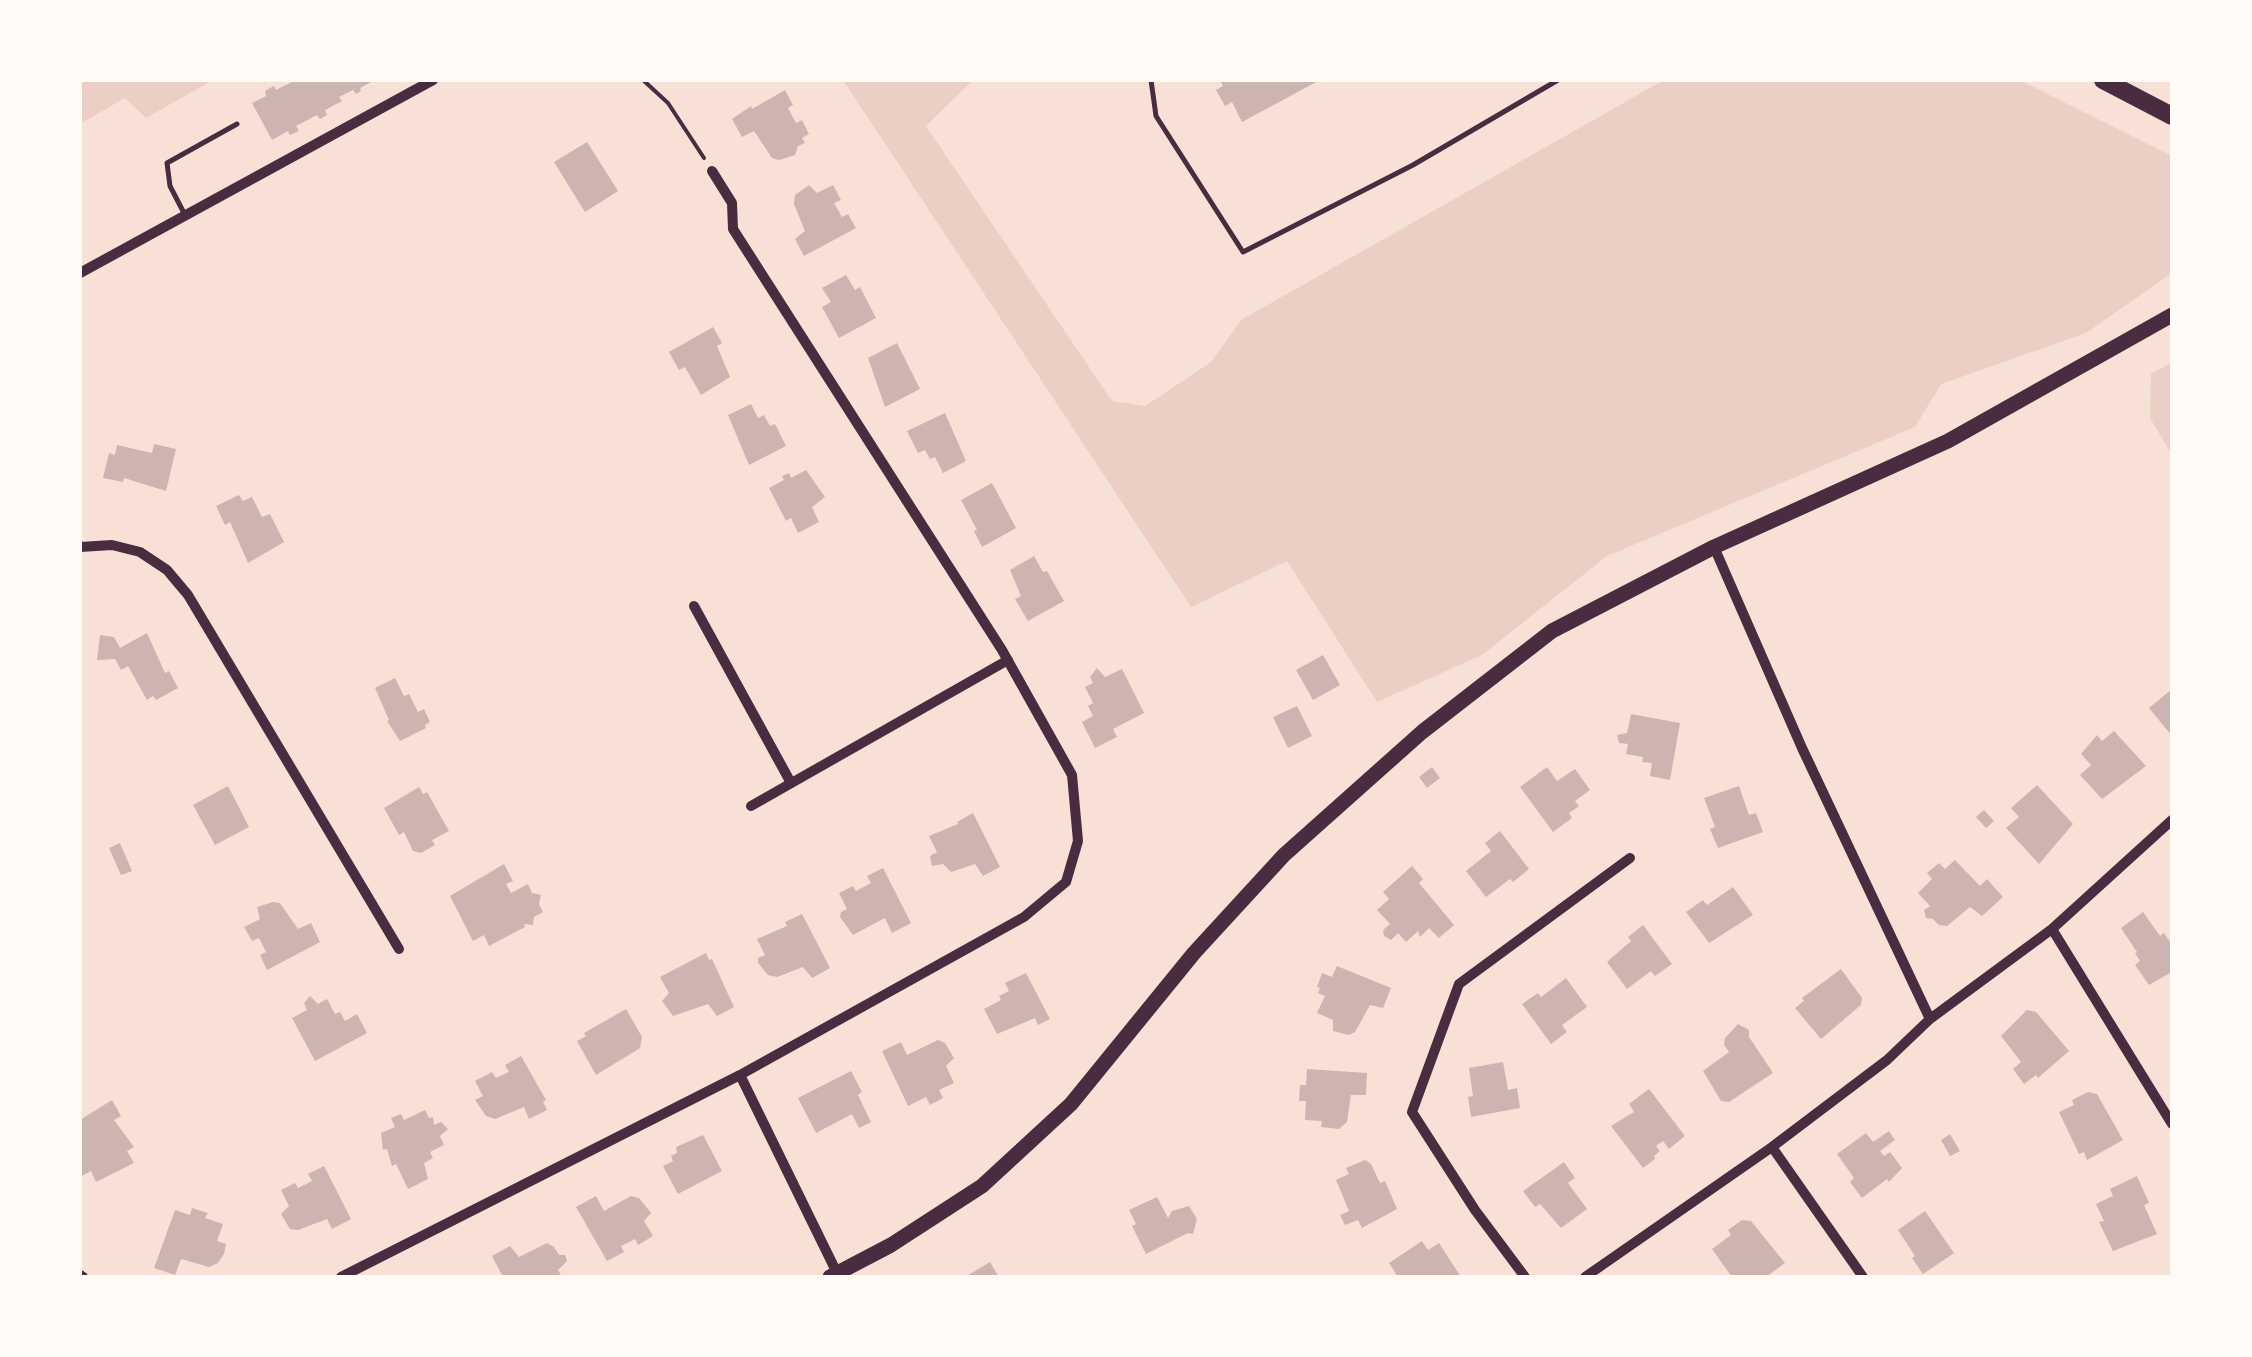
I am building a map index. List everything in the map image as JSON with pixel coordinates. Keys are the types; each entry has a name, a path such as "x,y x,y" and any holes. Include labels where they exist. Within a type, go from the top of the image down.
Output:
{"highway":[{"path":"2102,80 2172,116"}],"main road":[{"path":"834,1275 891,1245 982,1186 1071,1104 1194,952 1284,855 1422,732 1552,631 1714,546 1948,440 2128,343 2172,315"}],"street":[{"path":"80,273 433,80"},
{"path":"340,1277 740,1074 1024,917 1066,882 1078,840 1072,775 1008,660 733,230 732,203 712,171"},
{"path":"80,548 112,544 140,552 167,570 188,595 399,950"},
{"path":"1714,546 1802,748 1930,1019"},
{"path":"694,606 791,783"},
{"path":"752,806 1008,660"},
{"path":"1585,1277 1772,1148 1888,1060 1930,1019 2052,929 2172,820"},
{"path":"1525,1277 1475,1210 1412,1112 1460,984 1630,858"},
{"path":"2052,929 2172,1124"},
{"path":"740,1074 834,1275"},
{"path":"1772,1148 1864,1277"}],"lane":[{"path":"1151,80 1156,116 1242,252 1412,165 1558,80"},
{"path":"185,215 170,186 167,163 237,124"}],"path":[{"path":"643,80 668,103 712,171"}],"shaded area":[{"path":"80,80 213,80 146,118 125,98 80,124"},
{"path":"843,80 973,80 926,126 1112,401 1145,406 1211,362 1241,320 1664,80 2019,80 2172,156 2172,273 2086,333 1941,384 1915,427 1607,556 1482,655 1377,702 1287,561 1191,607"},
{"path":"2172,362 2172,455 2150,418 2151,374"}],"building":[{"path":"296,80 375,80 356,94 353,90 339,97 342,101 325,110 327,115 320,119 317,115 296,126 299,131 290,135 288,131 272,140 252,103 266,96 265,91 274,86 276,90"},
{"path":"1220,80 1320,80 1242,122 1232,102 1225,106 1216,90 1223,86"},
{"path":"785,90 796,123 802,120 809,134 802,138 805,143 798,146 795,155 779,160 772,158 754,131 742,137 732,119"},
{"path":"587,142 618,191 585,212 554,162"},
{"path":"809,185 817,193 833,185 841,200 834,203 842,217 848,214 856,228 804,256 795,239 805,231 794,204 795,195"},
{"path":"846,275 855,290 860,287 876,318 839,338 822,307 831,302 822,288"},
{"path":"713,327 722,343 717,346 730,377 701,395 685,367 679,370 669,352"},
{"path":"897,343 920,389 885,407 868,358"},
{"path":"751,404 758,418 764,415 770,426 775,424 786,446 749,465 728,415"},
{"path":"945,413 966,461 943,473 935,457 930,459 925,450 918,453 907,431"},
{"path":"154,444 176,449 166,491 124,478 123,482 103,478 109,453 115,455 117,445 152,453"},
{"path":"806,470 825,497 812,507 819,522 798,533 791,518 786,521 769,488 784,480 782,476 789,473 791,478"},
{"path":"992,483 1016,528 982,547 961,500"},
{"path":"239,495 243,501 252,497 262,517 270,514 284,542 248,563 230,522 225,525 216,506"},
{"path":"1034,556 1064,601 1028,621 1015,599 1021,596 1010,570"},
{"path":"147,633 165,673 169,671 178,688 156,700 153,696 147,700 128,666 121,670 115,659 97,660 100,635 114,637 120,648"},
{"path":"1323,655 1340,685 1313,700 1296,670"},
{"path":"1097,668 1105,677 1122,669 1144,713 1113,729 1117,737 1095,748 1082,722 1093,716 1088,706 1093,703 1085,687 1093,683 1090,677"},
{"path":"395,678 404,696 409,694 418,712 424,709 430,722 400,741 387,721 375,688"},
{"path":"2172,689 2172,736 2149,708"},
{"path":"1297,706 1312,736 1288,748 1273,717"},
{"path":"1631,714 1680,723 1670,780 1650,776 1652,763 1626,754 1628,744 1619,743 1617,735 1627,733"},
{"path":"2114,731 2146,766 2102,799 2080,775 2091,765 2081,754 2097,735 2102,741"},
{"path":"1432,767 1440,778 1427,788 1419,777"},
{"path":"1547,767 1557,781 1575,769 1590,790 1575,801 1579,806 1569,813 1572,818 1553,832 1520,787"},
{"path":"2037,785 2073,824 2039,864 2006,828 2019,817 2011,808"},
{"path":"228,786 249,827 215,845 193,805"},
{"path":"1739,786 1749,815 1756,813 1763,832 1718,848 1704,798"},
{"path":"419,787 423,794 427,792 449,831 432,840 435,845 421,853 413,851 404,832 399,835 384,808"},
{"path":"1984,810 1994,821 1986,828 1976,817"},
{"path":"973,813 1000,867 983,876 975,864 951,872 943,864 932,866 930,856 937,852 929,836"},
{"path":"1500,831 1529,869 1486,897 1466,871 1491,851 1485,843"},
{"path":"120,843 132,871 121,875 109,848"},
{"path":"1955,860 1980,886 1987,879 2003,897 1982,916 1970,907 1947,926 1939,925 1926,918 1924,910 1930,906 1918,893 1932,879 1927,873 1939,863 1945,869"},
{"path":"504,864 513,881 506,884 511,893 528,884 532,893 541,895 539,904 543,912 534,917 533,925 524,924 525,927 489,946 484,935 473,941 450,896"},
{"path":"1412,866 1423,879 1419,883 1454,925 1439,938 1429,928 1420,937 1418,931 1406,942 1398,933 1391,940 1383,930 1390,924 1377,910 1389,899 1383,892"},
{"path":"883,868 911,923 892,933 885,918 853,935 840,917 847,909 839,893 853,886 856,891 871,883 867,876"},
{"path":"1733,887 1753,915 1709,943 1686,912 1703,900 1707,905"},
{"path":"280,903 298,929 311,923 320,942 267,970 260,955 266,952 259,938 252,941 244,927 260,919 257,907"},
{"path":"2143,912 2160,936 2164,933 2172,945 2170,973 2149,985 2135,965 2140,961 2137,952 2121,928"},
{"path":"802,914 830,968 812,978 803,967 777,977 768,975 758,963 758,958 765,955 757,939 787,926 785,922"},
{"path":"1643,925 1672,964 1655,976 1651,971 1627,989 1607,962"},
{"path":"706,953 734,1007 717,1016 708,1004 673,1016 662,1001 669,993 660,977"},
{"path":"1337,966 1391,988 1383,1008 1370,1005 1355,1032 1349,1035 1333,1031 1333,1020 1317,1013 1325,996 1318,993 1317,987 1322,973 1332,977"},
{"path":"1841,969 1862,998 1861,1005 1821,1039 1795,1008 1804,1001 1802,998"},
{"path":"1026,973 1050,1019 1038,1025 1035,1018 997,1034 984,1009 1009,991 1005,983"},
{"path":"1566,978 1587,1007 1562,1025 1567,1032 1551,1044 1522,1004 1538,993 1541,997"},
{"path":"310,996 318,1004 327,999 335,1014 340,1012 345,1021 357,1014 367,1033 315,1061 292,1018 307,1010 304,1003"},
{"path":"626,1009 642,1037 640,1048 596,1075 577,1041"},
{"path":"2027,1010 2036,1012 2069,1051 2038,1078 2036,1075 2024,1084 2013,1069 2021,1062 2001,1036"},
{"path":"1738,1024 1749,1030 1749,1037 1773,1073 1729,1102 1721,1101 1703,1071 1729,1052 1725,1038"},
{"path":"938,1040 945,1043 954,1058 946,1066 954,1083 939,1090 943,1098 930,1105 926,1097 908,1106 882,1051 901,1042 907,1055"},
{"path":"521,1056 546,1100 543,1102 547,1110 529,1119 524,1107 495,1119 486,1116 475,1100 483,1096 475,1081 492,1072 496,1078 509,1072 505,1065"},
{"path":"1503,1062 1508,1090 1517,1088 1520,1108 1471,1117 1469,1068"},
{"path":"1307,1069 1367,1073 1366,1095 1351,1095 1347,1122 1339,1129 1321,1127 1322,1121 1305,1120 1306,1101 1299,1101"},
{"path":"851,1071 871,1122 859,1128 852,1114 816,1133 798,1098"},
{"path":"1649,1089 1685,1136 1669,1149 1663,1141 1656,1146 1660,1151 1643,1168 1611,1126 1634,1112 1629,1104"},
{"path":"2088,1092 2097,1094 2123,1140 2087,1160 2084,1152 2079,1154 2059,1112"},
{"path":"112,1100 121,1116 114,1120 134,1147 127,1151 134,1163 96,1182 91,1171 80,1177 80,1120"},
{"path":"425,1110 429,1118 433,1117 434,1125 441,1122 448,1129 440,1136 444,1145 430,1152 433,1158 424,1163 428,1179 408,1189 396,1164 392,1166 387,1149 383,1150 381,1133 395,1127 391,1118 401,1114 404,1120"},
{"path":"1889,1131 1895,1140 1880,1151 1884,1156 1890,1152 1902,1168 1889,1182 1887,1179 1862,1198 1837,1154 1866,1133 1873,1142"},
{"path":"1950,1134 1960,1151 1950,1156 1941,1140"},
{"path":"703,1135 722,1171 678,1194 663,1166 673,1161 671,1156 677,1153 676,1147"},
{"path":"1365,1160 1380,1183 1385,1181 1397,1209 1362,1228 1358,1220 1345,1225 1340,1215 1349,1211 1336,1180 1349,1174 1346,1168"},
{"path":"1564,1162 1575,1178 1568,1183 1587,1209 1561,1228 1540,1204 1535,1207 1523,1191"},
{"path":"324,1166 351,1219 332,1229 327,1219 298,1230 290,1229 281,1214 289,1206 281,1190 312,1181 308,1174"},
{"path":"2137,1176 2157,1234 2113,1251 2099,1222 2104,1221 2096,1204 2113,1196 2110,1189"},
{"path":"596,1196 604,1211 631,1196 639,1198 651,1213 644,1221 653,1236 638,1245 635,1239 621,1246 624,1252 607,1261 576,1207"},
{"path":"1157,1197 1168,1218 1172,1211 1189,1206 1197,1219 1193,1234 1146,1254 1129,1210"},
{"path":"192,1208 223,1224 217,1241 226,1244 224,1254 209,1267 181,1259 175,1275 154,1268 175,1210 190,1215"},
{"path":"1925,1211 1954,1253 1923,1274 1898,1230"},
{"path":"1742,1220 1751,1221 1785,1263 1766,1277 1732,1277 1712,1249 1731,1235 1728,1230"},
{"path":"1422,1241 1428,1250 1439,1243 1461,1277 1398,1277 1389,1263"},
{"path":"547,1243 559,1255 565,1255 567,1261 558,1270 562,1277 503,1277 492,1256 510,1246 519,1257"},
{"path":"990,1262 999,1277 965,1277"}]}
